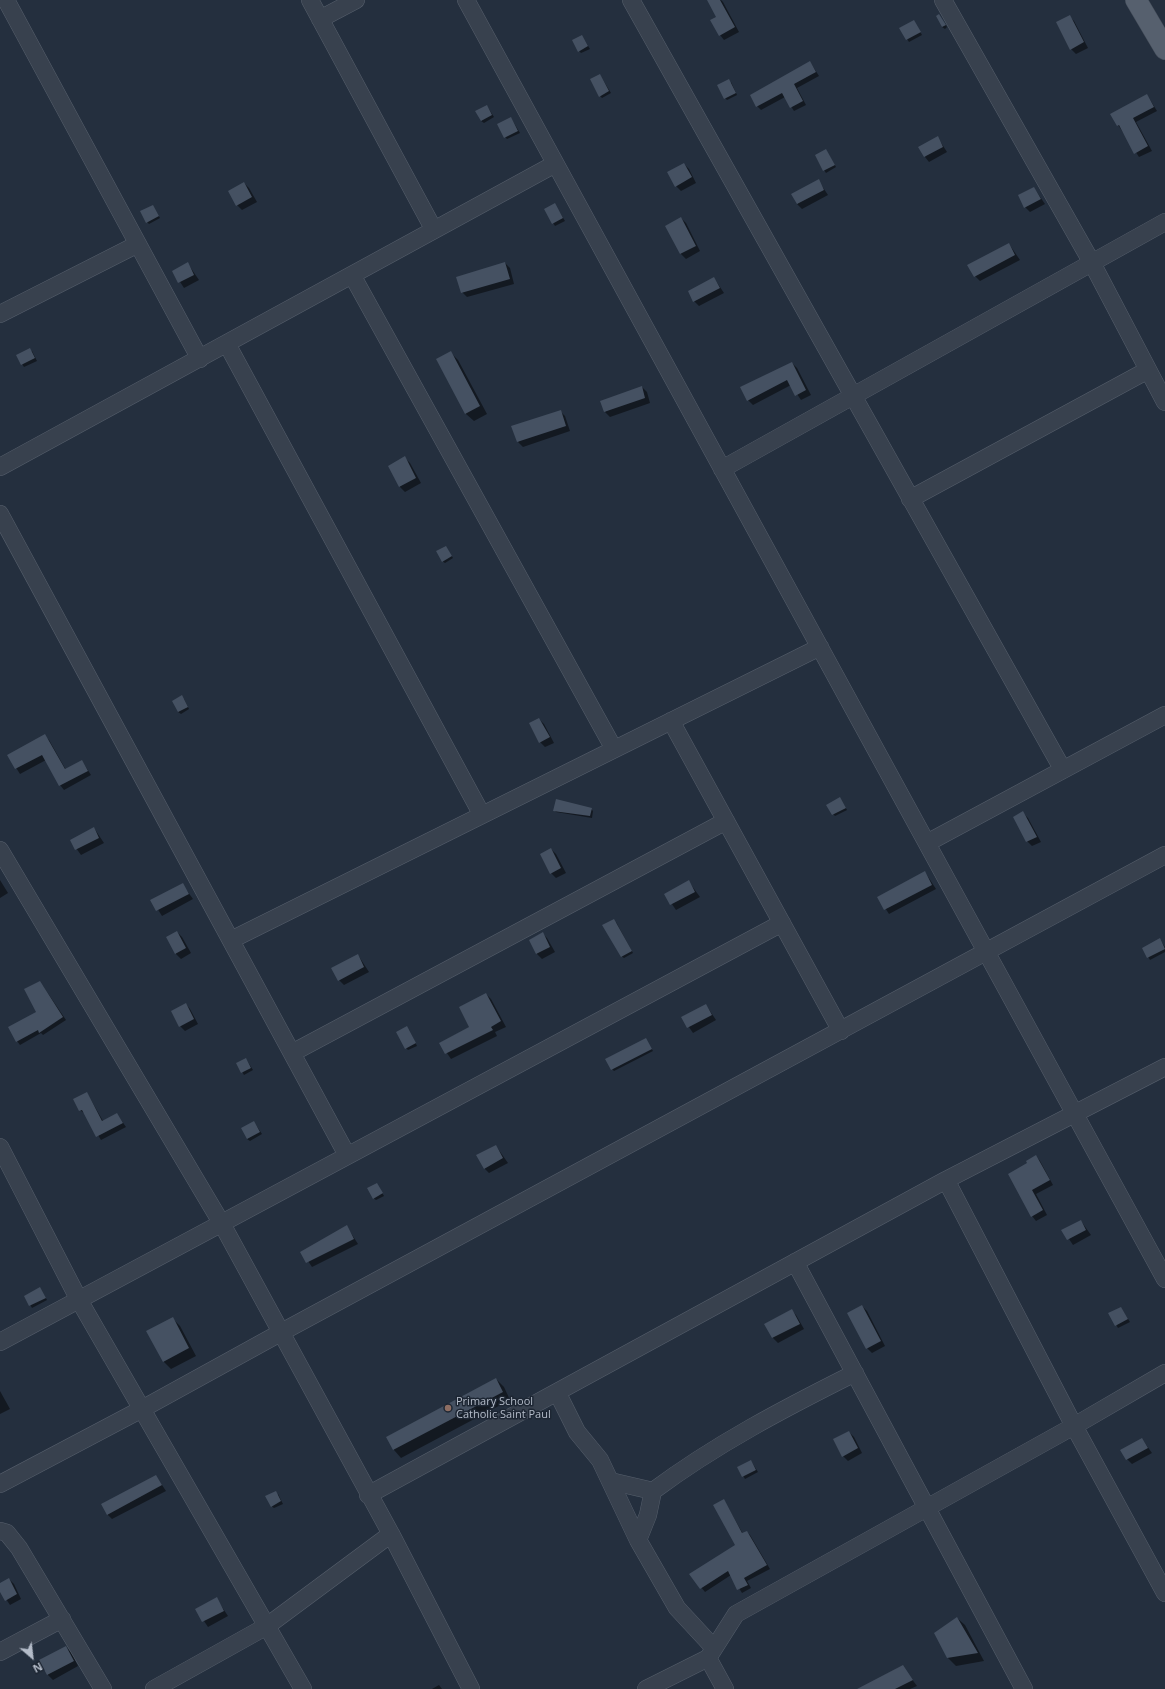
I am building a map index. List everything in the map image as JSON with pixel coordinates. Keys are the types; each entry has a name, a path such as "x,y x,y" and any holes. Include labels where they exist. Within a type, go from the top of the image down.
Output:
{"main road":[{"path":"1136,0 1165,49"}],"street":[{"path":"6,0 200,359"},
{"path":"310,0 434,230"},
{"path":"320,19 356,0"},
{"path":"466,0 1165,1279"},
{"path":"631,0 1063,770"},
{"path":"943,0 1092,263 1165,402"},
{"path":"0,467 555,164"},
{"path":"722,469 1165,222"},
{"path":"0,314 138,244"},
{"path":"352,275 614,749"},
{"path":"227,344 482,815"},
{"path":"910,499 1148,370"},
{"path":"0,514 347,1155"},
{"path":"231,940 820,647"},
{"path":"927,844 1165,715"},
{"path":"671,721 841,1031"},
{"path":"292,1054 726,821"},
{"path":"0,850 222,1224 368,1495 391,1534 471,1689"},
{"path":"0,1484 142,1409 1165,855"},
{"path":"0,1342 782,923"},
{"path":"368,1495 946,1180 1165,1067"},
{"path":"0,1147 79,1300 303,1689"},
{"path":"946,1180 1074,1426 1165,1593"},
{"path":"796,1262 1024,1689"},
{"path":"638,1540 648,1515 653,1491 684,1468 776,1412 855,1372"},
{"path":"646,1689 711,1653 736,1614 1074,1426 1165,1373"},
{"path":"557,1392 573,1427 600,1460 638,1540 677,1608 711,1653 725,1689"},
{"path":"610,1481 653,1491"},
{"path":"0,1532 7,1533 19,1548 103,1689"},
{"path":"154,1689 267,1626 391,1534"},
{"path":"0,1652 62,1619"}],"building":[{"path":"707,0 720,0 735,27 719,36 710,20 716,17"},
{"path":"939,14 946,25 942,27 936,16"},
{"path":"1070,15 1084,42 1070,50 1056,22"},
{"path":"914,20 921,32 906,40 899,28"},
{"path":"582,35 588,46 578,52 572,40"},
{"path":"810,61 816,72 794,84 803,101 790,108 782,93 756,107 750,95"},
{"path":"600,74 609,91 599,97 590,79"},
{"path":"729,79 736,93 724,99 717,85"},
{"path":"1147,94 1154,107 1133,118 1148,146 1134,154 1119,125 1117,126 1110,114"},
{"path":"487,105 492,115 481,121 475,111"},
{"path":"511,117 518,131 504,138 497,124"},
{"path":"938,136 943,147 924,157 918,147"},
{"path":"826,149 835,165 823,171 815,155"},
{"path":"684,163 692,177 675,187 667,172"},
{"path":"819,179 824,190 797,204 791,194"},
{"path":"244,182 252,197 236,206 228,191"},
{"path":"1034,187 1041,199 1024,208 1018,195"},
{"path":"555,203 563,218 552,224 544,209"},
{"path":"153,205 159,216 146,223 140,211"},
{"path":"681,217 696,246 680,254 665,226"},
{"path":"1009,243 1015,255 974,277 967,265"},
{"path":"188,262 194,275 178,283 172,271"},
{"path":"505,262 510,279 461,293 456,277"},
{"path":"714,277 720,288 693,302 688,291"},
{"path":"30,348 35,358 21,365 16,355"},
{"path":"451,351 480,406 465,414 436,359"},
{"path":"792,362 806,390 795,396 787,380 747,401 740,387"},
{"path":"642,386 645,398 604,412 600,401"},
{"path":"561,410 566,426 517,442 511,426"},
{"path":"405,456 416,478 399,487 388,466"},
{"path":"446,546 452,556 442,562 436,551"},
{"path":"182,695 188,707 178,712 172,701"},
{"path":"539,718 550,737 539,743 529,723"},
{"path":"45,734 65,769 82,760 88,771 59,786 42,755 15,769 7,755"},
{"path":"840,797 846,808 832,815 826,805"},
{"path":"556,799 592,808 590,816 553,811"},
{"path":"1023,811 1037,837 1026,842 1013,817"},
{"path":"94,827 99,838 75,850 70,840"},
{"path":"551,848 561,868 550,874 540,854"},
{"path":"925,871 932,885 884,910 877,897"},
{"path":"689,880 695,892 670,905 664,894"},
{"path":"183,883 189,894 156,911 150,900"},
{"path":"614,919 632,951 621,957 602,925"},
{"path":"177,931 186,948 175,954 166,937"},
{"path":"543,932 550,947 536,954 529,940"},
{"path":"1160,938 1165,949 1147,958 1142,948"},
{"path":"358,954 364,967 338,981 331,968"},
{"path":"40,981 63,1017 39,1033 38,1030 16,1042 8,1027 36,1012 24,989"},
{"path":"486,993 501,1021 491,1027 493,1030 445,1054 439,1043 469,1027 459,1007"},
{"path":"186,1003 194,1019 179,1027 171,1011"},
{"path":"706,1004 712,1015 687,1028 681,1017"},
{"path":"407,1026 416,1043 405,1049 396,1032"},
{"path":"646,1038 652,1049 611,1070 605,1059"},
{"path":"246,1058 251,1068 241,1073 236,1063"},
{"path":"87,1092 102,1121 117,1113 123,1123 96,1137 82,1110 79,1111 73,1099"},
{"path":"254,1121 260,1132 247,1139 241,1128"},
{"path":"496,1145 503,1158 484,1169 476,1155"},
{"path":"1036,1155 1050,1180 1032,1190 1043,1210 1031,1217 1008,1174 1027,1163 1026,1161"},
{"path":"377,1183 383,1193 373,1199 367,1188"},
{"path":"1081,1220 1086,1230 1067,1240 1061,1230"},
{"path":"347,1225 354,1239 306,1263 300,1252"},
{"path":"40,1287 46,1298 29,1306 24,1296"},
{"path":"862,1305 881,1341 866,1349 847,1313"},
{"path":"1121,1307 1128,1319 1115,1326 1108,1313"},
{"path":"792,1309 800,1324 772,1338 764,1324"},
{"path":"173,1317 189,1348 163,1362 146,1331"},
{"path":"496,1378 503,1392 393,1450 386,1437"},
{"path":"849,1431 858,1448 842,1457 833,1439"},
{"path":"1142,1438 1148,1448 1126,1460 1120,1450"},
{"path":"751,1460 756,1470 742,1477 737,1467"},
{"path":"156,1475 162,1485 107,1515 101,1504"},
{"path":"276,1491 281,1501 271,1507 265,1496"},
{"path":"724,1499 742,1533 747,1531 767,1565 744,1578 748,1585 737,1590 728,1571 700,1589 689,1574 735,1545 713,1505"},
{"path":"9,1578 17,1594 5,1601 0,1592 0,1583"},
{"path":"217,1597 224,1611 202,1622 195,1609"},
{"path":"957,1617 978,1653 947,1658 934,1633"},
{"path":"66,1646 74,1661 47,1675 39,1660"},
{"path":"903,1665 913,1680 895,1689 857,1689"}],"place":[{"name":"Primary School Catholic Saint Paul","path":"448,1408"}]}
